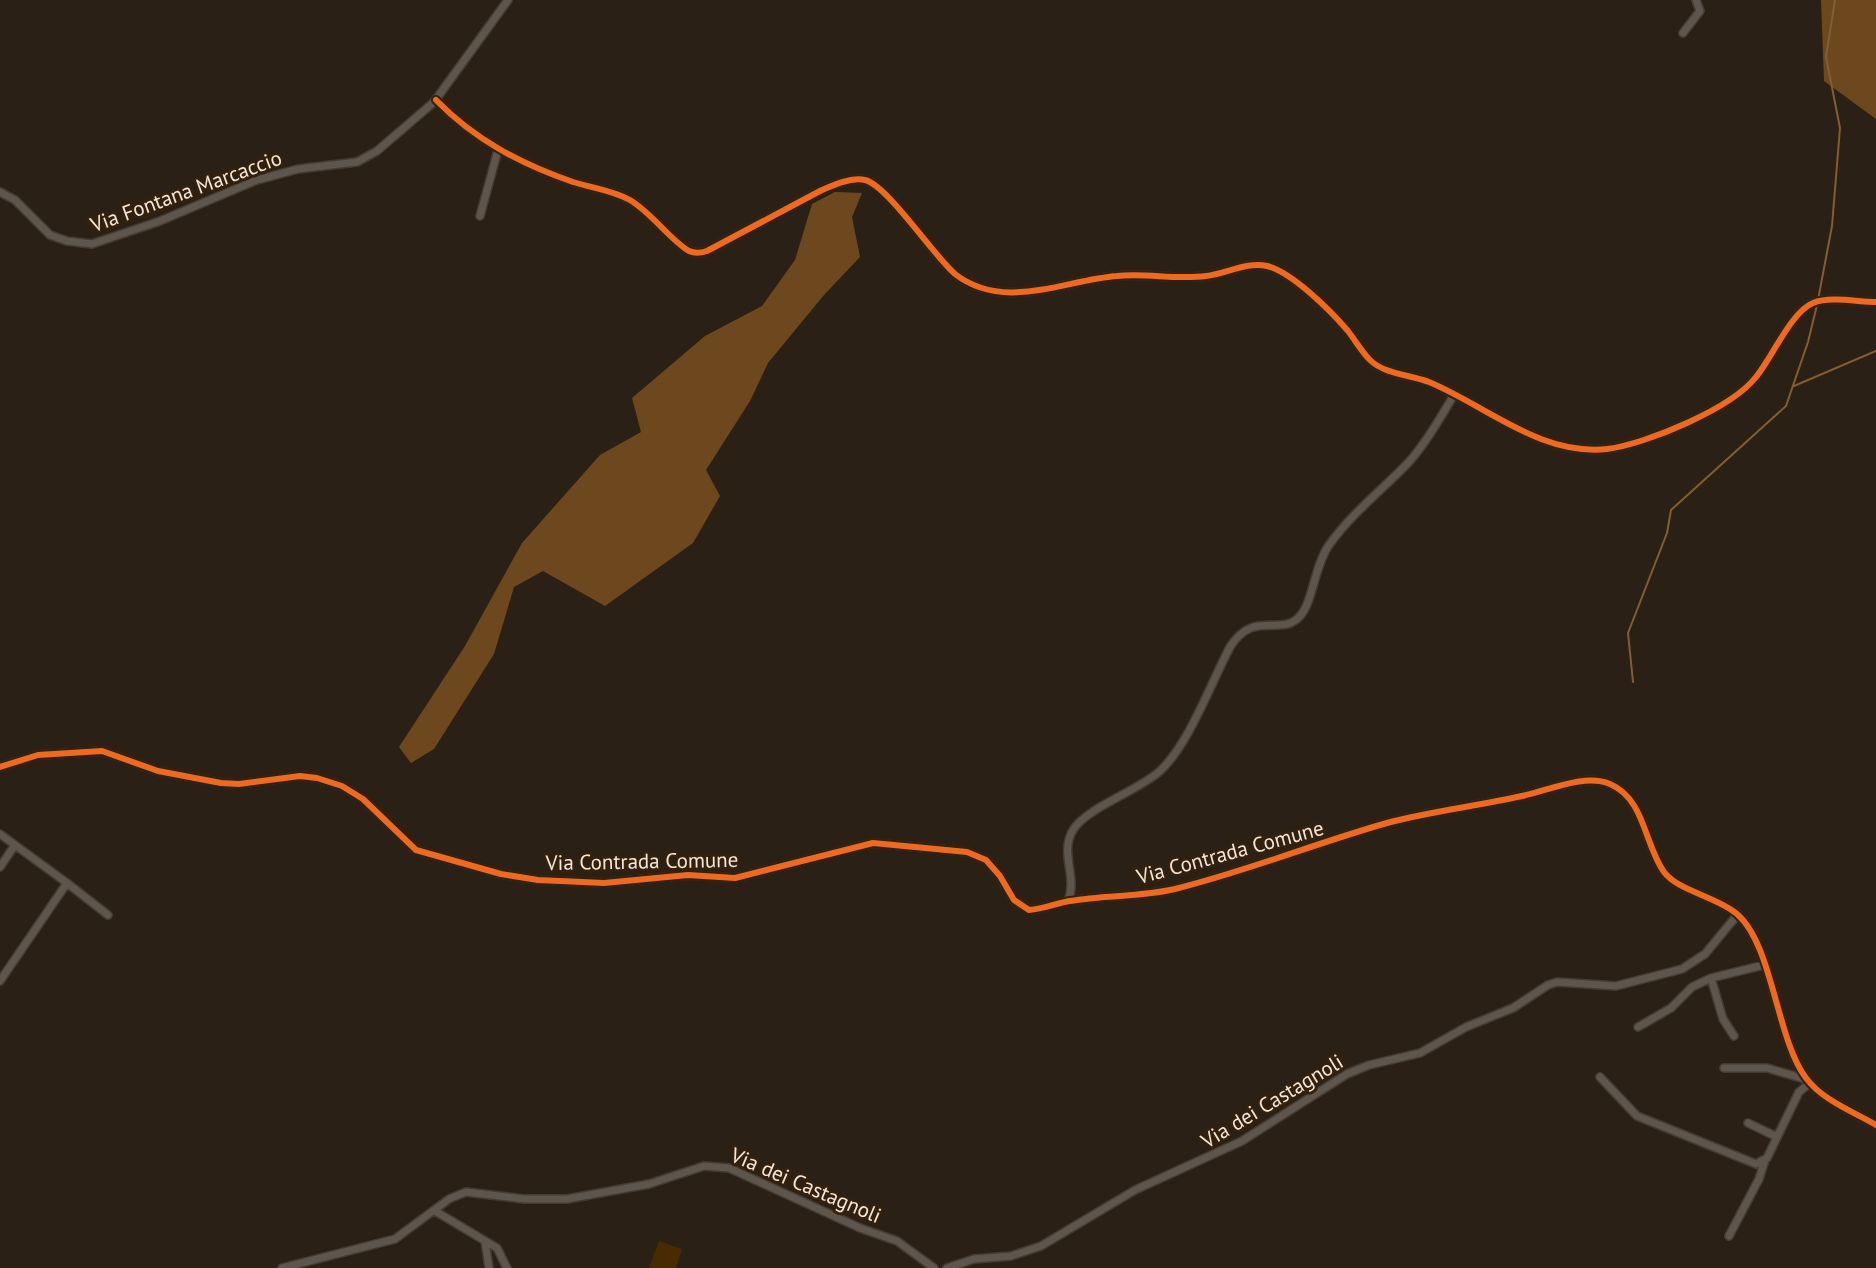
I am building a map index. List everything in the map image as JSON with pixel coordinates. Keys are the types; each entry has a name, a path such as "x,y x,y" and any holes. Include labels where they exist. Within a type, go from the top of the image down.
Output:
{"street":[{"name":"Via Fontana Marcaccio","path":"0,192 15,200 50,235 67,241 95,244 160,221 262,178 298,169 341,166 360,161 377,151 436,100 508,0"},
{"path":"1683,33 1700,11 1696,0"},
{"path":"436,100 468,130 498,150 564,179 608,190 628,199 651,214 684,247 695,253 707,251 820,191 859,180 873,184 882,191 955,274 970,284 993,291 1023,293 1119,276 1204,276 1251,265 1265,265 1280,271 1321,303 1375,364 1422,379 1550,443 1596,449 1620,447 1645,440 1693,419 1747,387 1767,363 1796,319 1810,305 1825,301 1876,302"},
{"path":"480,216 498,150"},
{"path":"1068,901 1072,886 1068,844 1076,826 1089,814 1138,788 1170,761 1188,731 1230,647 1242,632 1258,624 1282,625 1300,617 1308,603 1317,569 1329,546 1350,518 1414,455 1454,395"},
{"name":"Via Contrada Comune","path":"0,767 41,754 102,751 158,771 221,783 239,784 303,776 317,778 342,786 363,799 416,850 527,879 604,883 681,875 735,878 838,850 878,843 977,855 994,868 1012,897 1026,909 1052,906 1068,901 1163,892 1279,859 1395,821 1595,781 1611,785 1630,799 1659,863 1668,877 1738,914 1752,933 1794,1055 1809,1082 1876,1125"},
{"path":"0,834 108,915"},
{"path":"0,867 15,845"},
{"path":"0,981 67,883"},
{"name":"Via dei Castagnoli","path":"947,1268 972,1259 1008,1256 1038,1248 1135,1190 1242,1141 1347,1074 1369,1065 1420,1053 1461,1029 1513,1008 1548,985 1560,982 1620,986 1679,971 1705,954 1738,914"},
{"path":"1638,1027 1671,1008 1692,987 1711,978 1764,965"},
{"path":"1711,978 1723,1019 1734,1036"},
{"path":"1724,1068 1767,1068 1809,1082 1799,1092 1765,1160 1760,1179 1730,1236"},
{"path":"1600,1077 1637,1116 1754,1163 1765,1160"},
{"path":"1748,1123 1777,1137"},
{"name":"Via dei Castagnoli","path":"282,1268 394,1239 452,1197 468,1191 524,1199 567,1199 634,1187 704,1166 718,1165 860,1228 897,1241 934,1268"},
{"path":"435,1211 500,1251 507,1268"},
{"path":"485,1241 489,1268"}],"shaded area":[{"path":"1821,0 1876,0 1876,119 1824,81"},
{"path":"835,192 862,193 852,217 860,257 824,295 768,363 750,401 706,470 720,496 693,543 605,606 543,571 514,587 494,654 434,749 411,763 399,747 465,646 522,543 600,455 641,432 632,398 705,336 762,306 795,260 812,204"},
{"path":"659,1241 682,1249 676,1268 649,1268"}],"waterway":[{"path":"1818,300 1832,226 1840,128 1826,57 1835,0"},
{"path":"1633,682 1628,633 1667,533 1671,510 1786,406 1808,342 1817,305"},
{"path":"1794,386 1876,351"}],"cycle path":[{"path":"436,100 483,139 517,159 573,182 609,191 630,200 682,246 694,253 707,251 825,189 842,182 860,179 874,185 885,194 955,274 974,285 994,291 1034,291 1117,276 1195,277 1214,275 1244,266 1267,266 1288,276 1310,293 1341,323 1376,365 1429,382 1537,437 1559,445 1582,449 1607,449 1644,440 1688,423 1728,401 1756,377 1790,325 1805,308 1813,303 1836,300 1876,302"},
{"path":"0,767 38,755 102,751 158,771 221,783 239,784 300,776 317,778 342,786 363,799 416,850 501,874 538,880 604,883 688,875 735,878 873,843 967,852 986,860 1000,876 1014,900 1029,910 1083,899 1175,889 1387,823 1522,796 1566,784 1600,781 1622,791 1630,800 1643,823 1657,861 1670,879 1729,908 1749,928 1767,969 1788,1040 1806,1078 1829,1099 1876,1125"}]}
